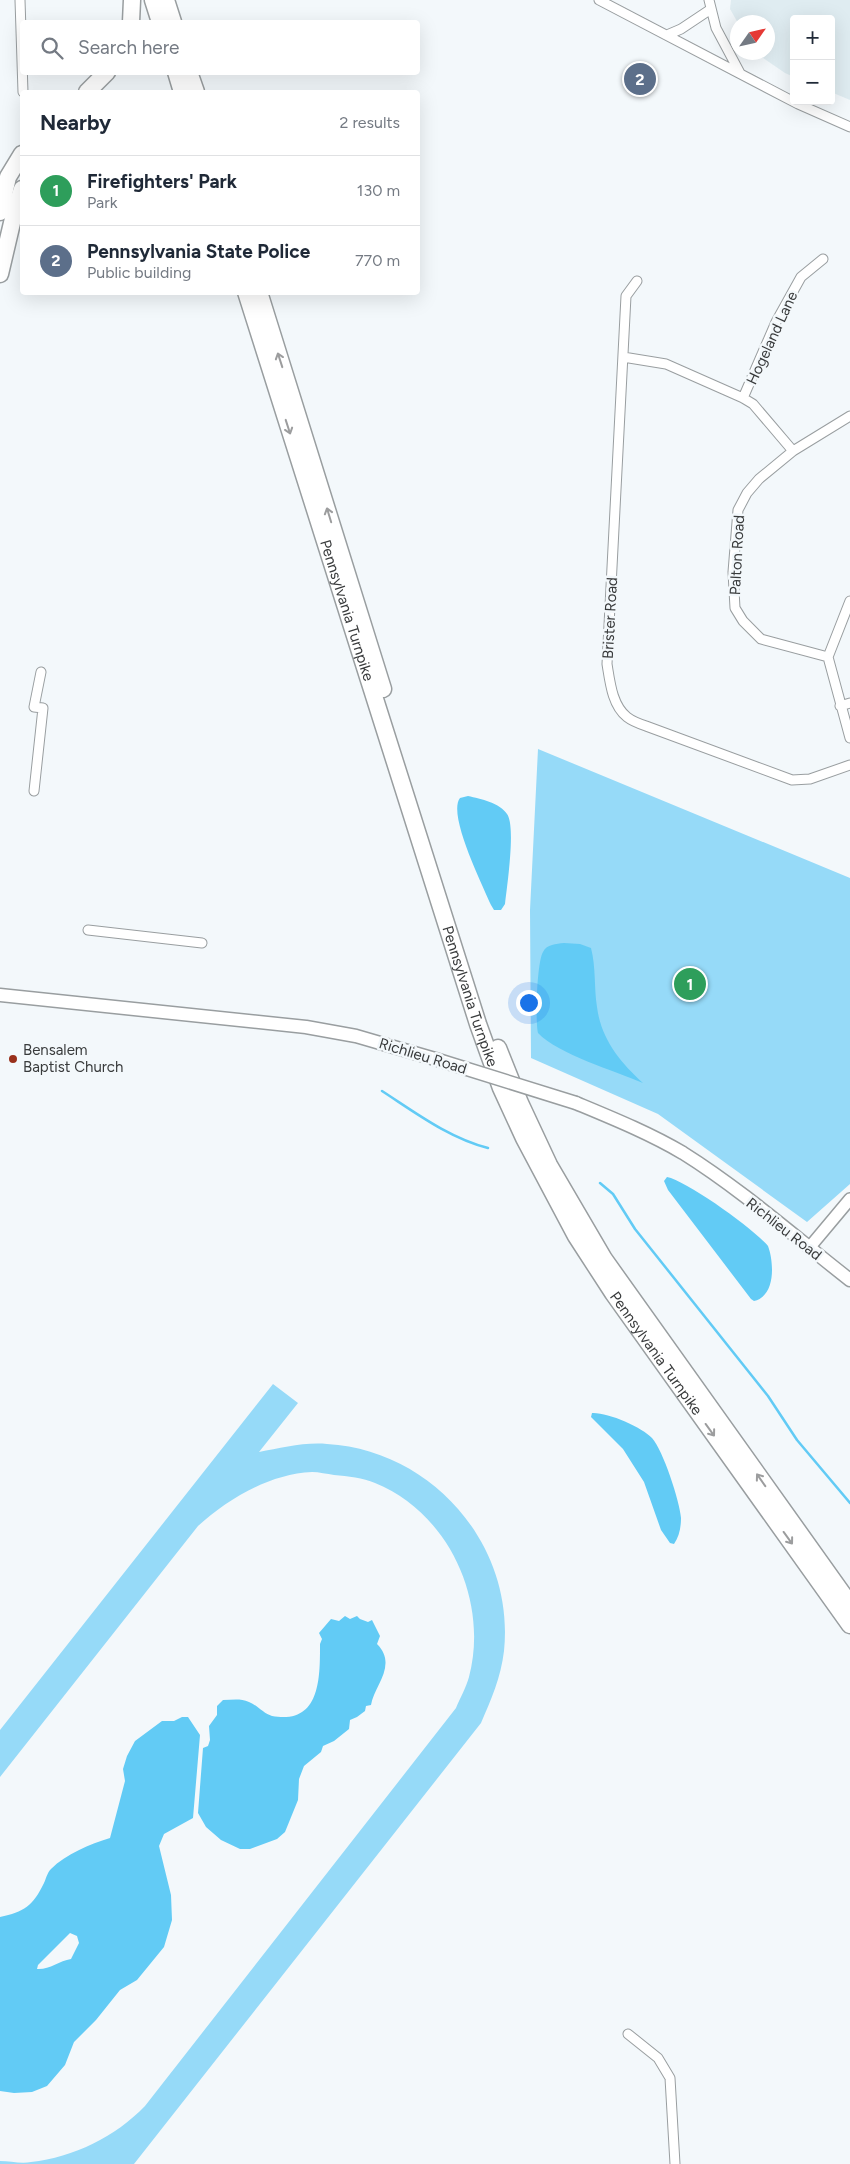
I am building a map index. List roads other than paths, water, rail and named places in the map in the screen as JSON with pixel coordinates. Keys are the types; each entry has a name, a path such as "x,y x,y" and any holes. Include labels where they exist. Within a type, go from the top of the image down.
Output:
{"highway":[{"path":"131,20 132,0"},
{"path":"153,0 159,20"},
{"path":"166,0 172,20"},
{"path":"89,90 104,75"},
{"path":"177,75 181,90"},
{"path":"190,75 195,90"},
{"path":"0,212 8,177 20,157"},
{"path":"0,274 20,195"},
{"path":"241,295 268,364"},
{"name":"Pennsylvania Turnpike","path":"247,295 478,1024 501,1088 556,1202 613,1293 850,1625"},
{"name":"Pennsylvania Turnpike","path":"260,295 484,1007 520,1103 564,1192 604,1258 850,1604"}],"main road":[{"name":"Richlieu Road","path":"0,995 306,1027 365,1039 576,1103 621,1121 682,1153 720,1179 850,1280"}],"street":[{"path":"20,0 21,20"},
{"path":"599,0 818,114 850,127"},
{"path":"667,35 681,30 710,5 716,28 741,74"},
{"path":"22,75 23,90"},
{"name":"Hogeland Lane","path":"743,398 776,322 801,277 823,258"},
{"name":"Brister Road","path":"637,281 626,296 607,664 611,687 617,704 627,717 646,726 792,780 810,780 850,765"},
{"path":"623,357 666,364 743,398 753,404 793,451"},
{"name":"Palton Road","path":"828,657 761,639 743,621 735,608 733,572 738,510 759,479 793,451 850,416"},
{"path":"850,601 828,657 850,738"},
{"path":"34,791 43,708 34,707 41,672"},
{"path":"840,706 850,703"},
{"path":"88,930 202,943"},
{"path":"809,1248 850,1199"},
{"path":"628,2034 658,2058 670,2078 675,2164"}],"waterway":[{"path":"382,1091 446,1131 474,1144 488,1148"},
{"path":"600,1183 613,1194 635,1229 768,1396 797,1440 850,1503"}],"place":[{"name":"Pennsylvania State Police","path":"640,79"},
{"name":"Firefighters' Park","path":"690,984"},
{"name":"Bensalem Baptist Church","path":"13,1059"}]}
